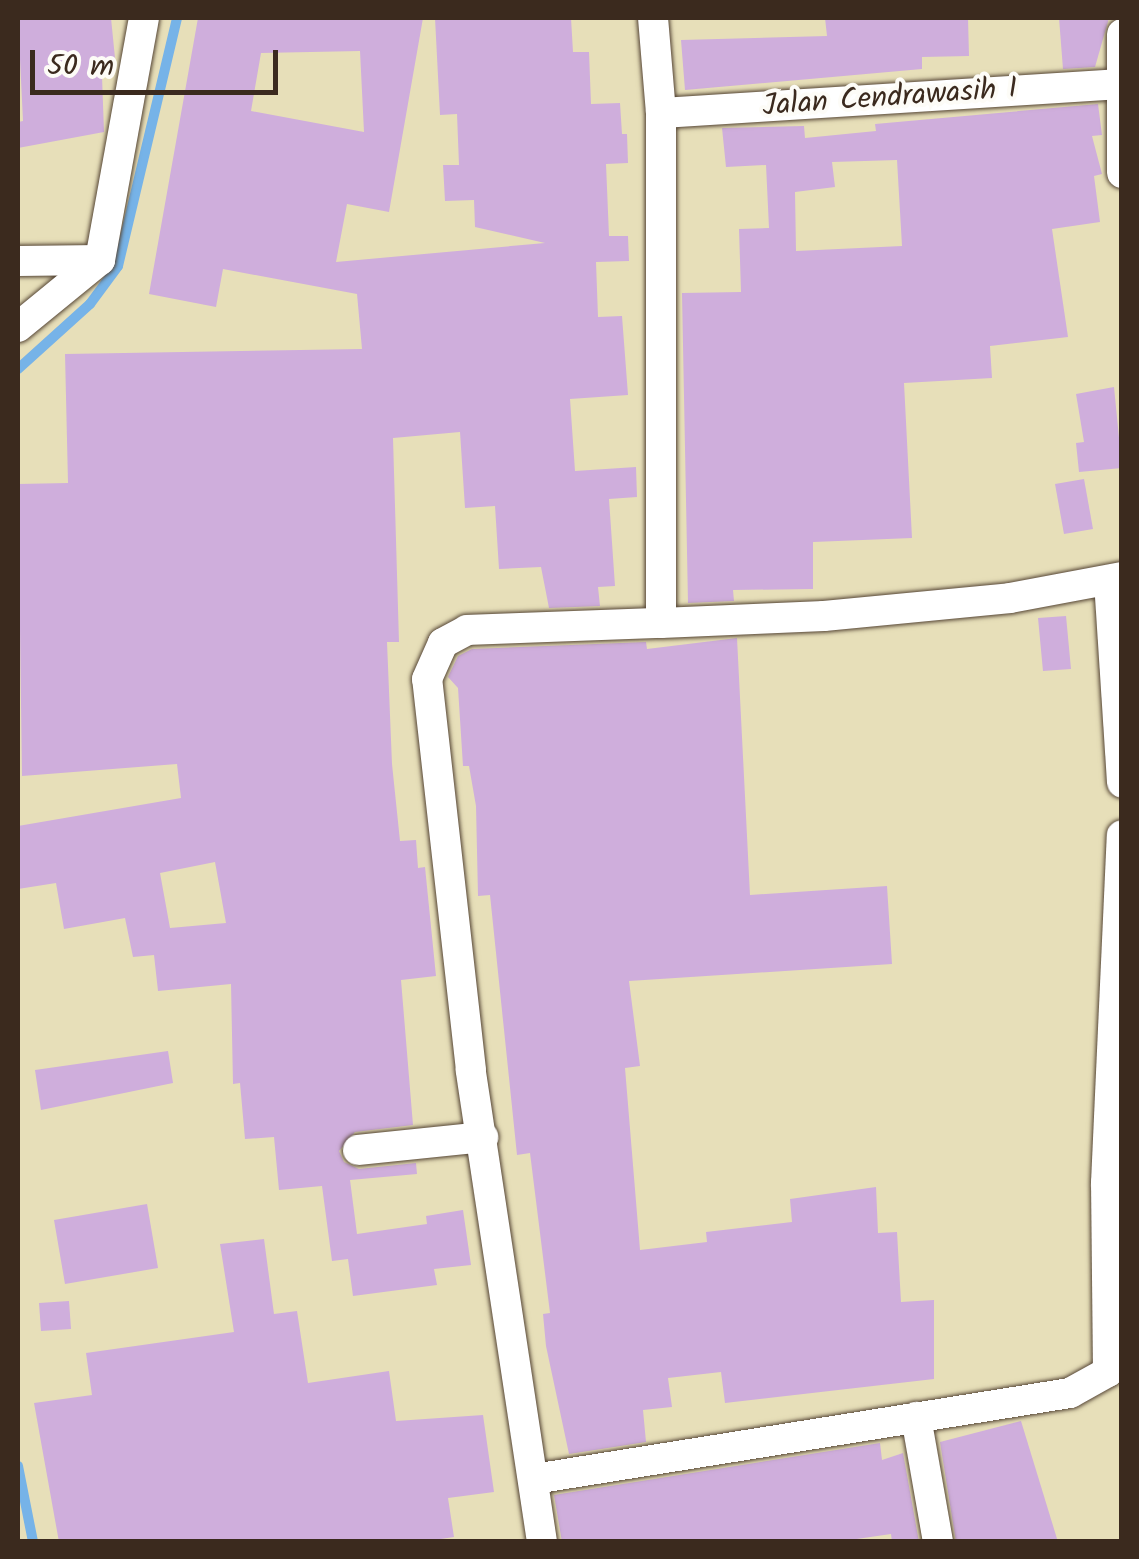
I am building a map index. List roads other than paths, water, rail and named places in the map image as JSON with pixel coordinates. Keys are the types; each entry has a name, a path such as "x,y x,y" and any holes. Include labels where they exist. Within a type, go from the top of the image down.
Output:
{"street":[{"path":"18,327 100,260 144,18"},
{"path":"653,18 661,112 661,623"},
{"path":"1122,34 1118,84 1122,173"},
{"name":"Jalan Cendrawasih I","path":"661,112 1118,84"},
{"path":"18,261 100,260"},
{"path":"542,1542 483,1137 427,679 443,643 466,630 824,616 1115,579 1122,783"},
{"path":"534,1479 1070,1393 1115,1377 1122,835"},
{"path":"358,1150 483,1137"},
{"path":"916,1417 938,1542"}],"waterway":[{"path":"18,369 90,304 118,266 177,18"},
{"path":"18,1466 33,1542"}]}
